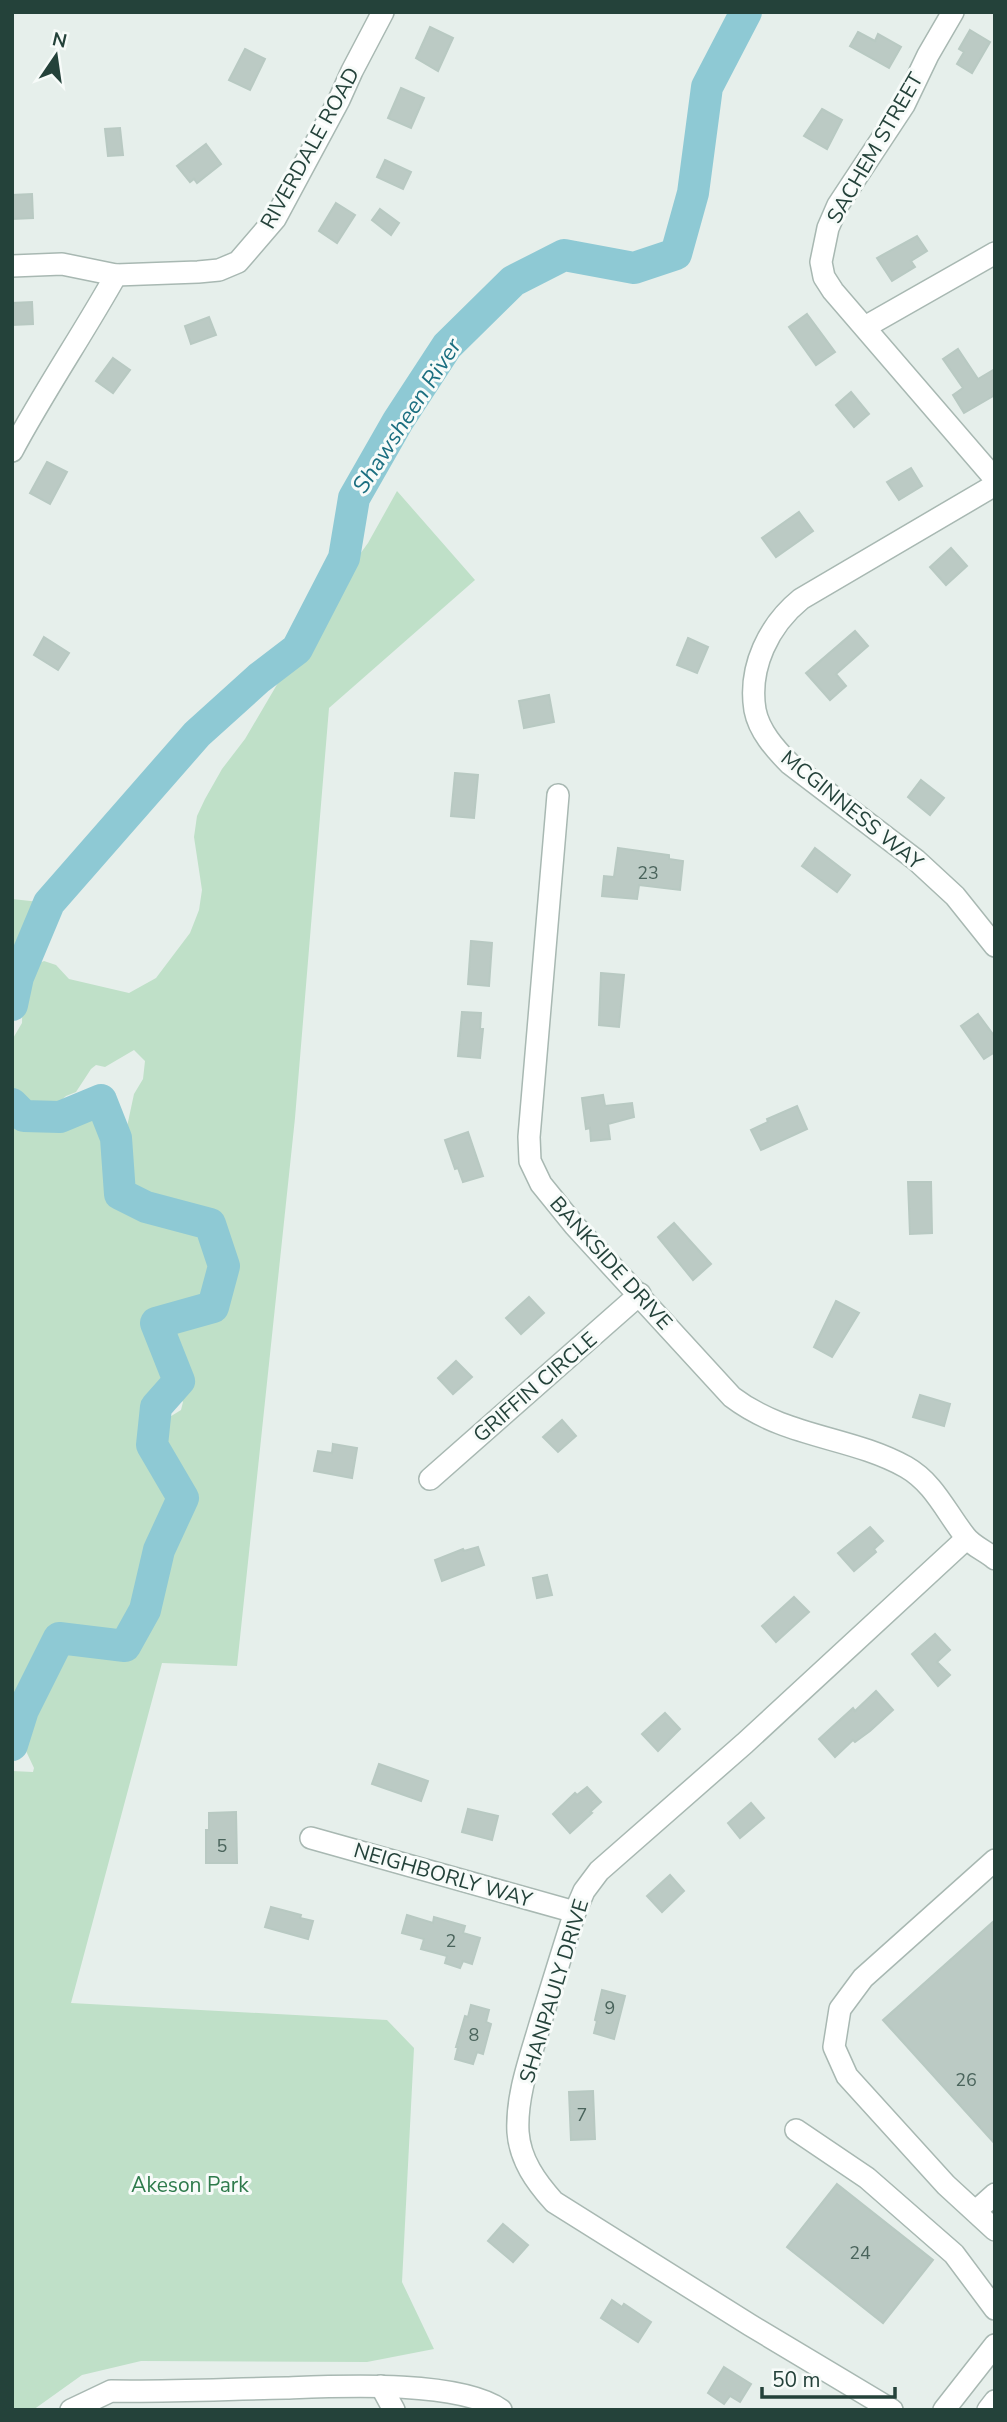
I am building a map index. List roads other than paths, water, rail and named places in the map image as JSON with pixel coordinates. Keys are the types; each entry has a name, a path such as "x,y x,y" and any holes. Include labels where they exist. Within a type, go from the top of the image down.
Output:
{"street":[{"name":"RIVERDALE ROAD","path":"12,266 62,264 116,275 219,270 238,262 275,219 383,12"},
{"name":"SACHEM STREET","path":"953,12 904,104 838,205 828,228 821,262 824,277 995,479"},
{"path":"865,327 995,253"},
{"path":"12,451 32,412 116,275"},
{"name":"MCGINNESS WAY","path":"995,485 801,599 788,610 768,636 762,651 754,694 755,711 774,748 790,764 940,881 995,946"},
{"name":"BANKSIDE DRIVE","path":"558,795 530,1124 530,1161 541,1184 566,1216 733,1396 751,1411 776,1423 883,1457 908,1469 938,1494 966,1539 995,1559"},
{"name":"GRIFFIN CIRCLE","path":"430,1479 640,1294"},
{"name":"SHANPAULY DRIVE","path":"892,2410 554,2202 536,2183 525,2161 518,2134 518,2109 531,2053 575,1912 584,1891 599,1871 746,1743 966,1539"},
{"name":"NEIGHBORLY WAY","path":"311,1838 575,1912"},
{"path":"995,1860 863,1978 840,2009 834,2047 847,2076 946,2185 995,2230"},
{"path":"796,2130 867,2178 954,2254 995,2309"},
{"path":"976,2211 995,2194"},
{"path":"944,2410 988,2367 995,2346"},
{"path":"381,2386 394,2410"},
{"path":"71,2410 111,2391 381,2386 454,2401 493,2404 501,2410"},
{"path":"988,2410 995,2401"}],"waterway":[{"name":"Shawsheen River","path":"12,1005 18,977 49,903 197,734 259,678 297,649 344,558 354,498 398,421 447,346 513,281 564,255 634,268 676,254 693,193 707,87 746,12"},
{"name":"Shawsheen River","path":"12,1104 24,1116 60,1117 101,1100 116,1138 120,1194 146,1207 210,1224 224,1266 213,1307 156,1323 179,1381 156,1407 152,1445 183,1498 159,1550 145,1610 125,1646 59,1638 23,1710 12,1745"}],"park label":[{"name":"Akeson Park","path":"190,2185"}]}
